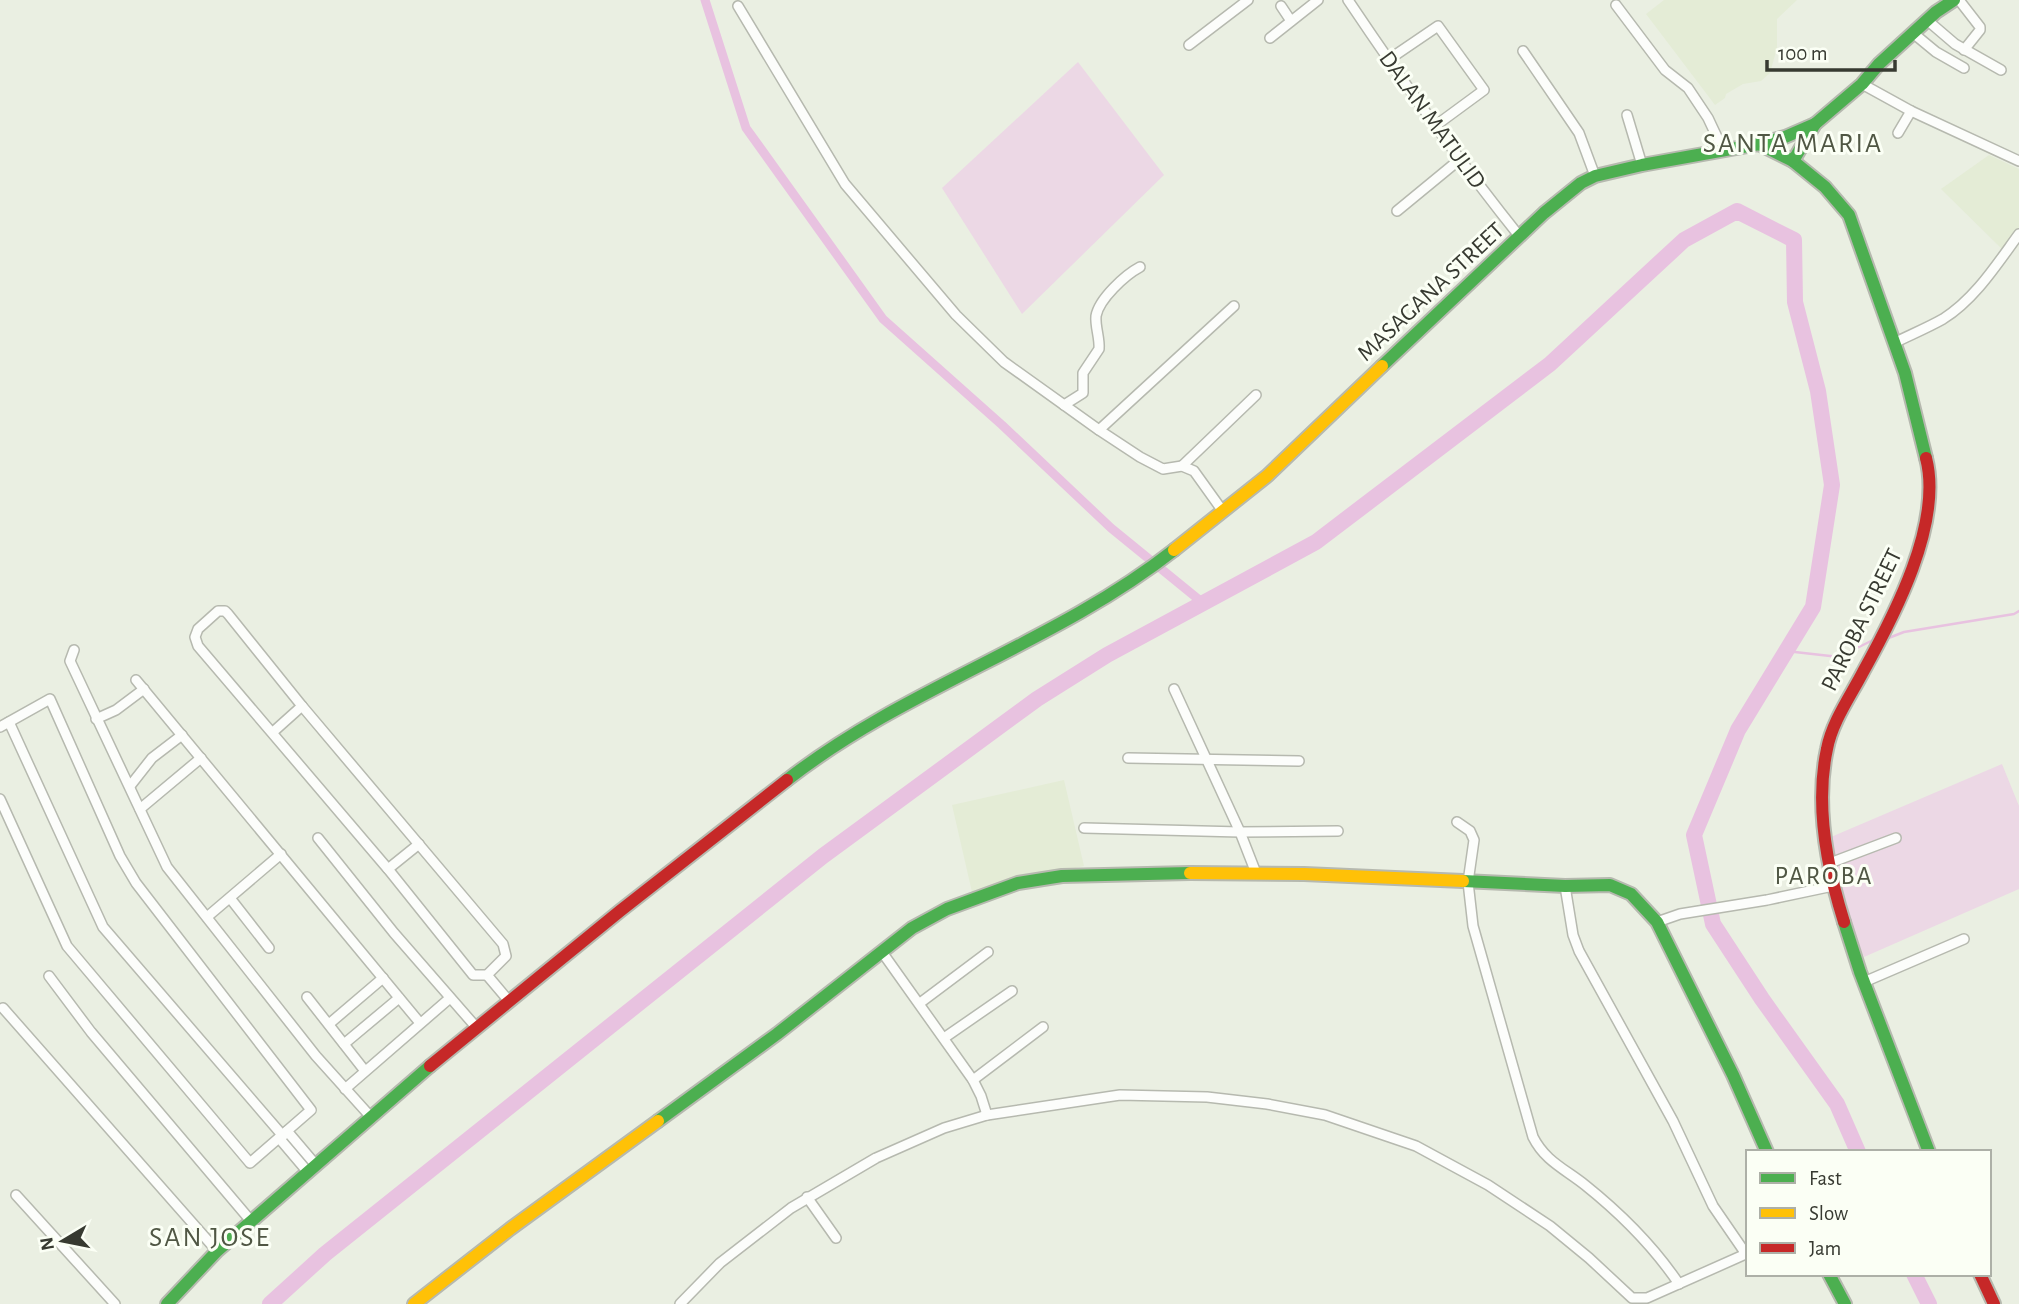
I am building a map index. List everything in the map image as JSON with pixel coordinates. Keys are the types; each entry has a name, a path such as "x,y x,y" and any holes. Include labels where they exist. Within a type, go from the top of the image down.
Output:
{"street":[{"path":"1189,46 1248,0"},
{"path":"1270,38 1318,0"},
{"name":"DALAN MATULID","path":"1349,0 1459,160 1520,237"},
{"path":"1793,161 1815,124 1862,84 1879,64 1927,20 1956,0 1980,27 1964,50"},
{"path":"1616,5 1665,69 1688,88 1708,118 1723,150"},
{"path":"737,6 845,184 956,315 1004,362 1098,430 1163,469 1182,466 1194,471 1222,510"},
{"path":"1281,6 1291,21"},
{"path":"1927,20 1964,50 2001,70"},
{"path":"1388,60 1438,26 1484,90 1435,126"},
{"path":"1913,33 1936,52 1964,68"},
{"path":"1523,51 1579,133 1595,176"},
{"path":"1862,84 1911,111 2019,162"},
{"path":"1898,134 1911,111"},
{"path":"1628,115 1642,165"},
{"name":"MASAGANA STREET","path":"167,1304 217,1251 370,1116 620,911 810,762 897,710 1037,637 1141,576 1172,552 1267,476 1573,189 1595,176 1759,144 1785,137 1815,124"},
{"name":"PAROBA STREET","path":"1759,144 1793,161 1825,187 1849,215 1922,431 1928,464 1929,497 1921,547 1881,640 1836,722 1827,747 1822,784 1824,824 1833,886 1864,982 1929,1150"},
{"path":"1397,211 1459,160"},
{"path":"1894,343 1943,318 1961,305 1987,277 2019,234"},
{"path":"1064,405 1083,393 1083,373 1099,349 1096,319 1098,310 1121,281 1140,267"},
{"path":"1098,430 1234,306"},
{"path":"1182,466 1256,395"},
{"path":"219,611 225,611 506,949 506,956 487,975 473,975 273,732 198,646 195,637 198,629 219,611"},
{"path":"74,650 70,661 167,867 316,1056 370,1116"},
{"path":"136,680 420,1023"},
{"path":"96,719 116,710 144,689"},
{"path":"1174,690 1240,832 1256,873"},
{"path":"0,799 61,934 76,957 250,1163 283,1135 311,1110 136,883 120,856 50,699 4,725 103,927 283,1135 311,1167"},
{"path":"273,732 302,706"},
{"path":"130,786 152,758 182,734"},
{"path":"140,809 201,758"},
{"path":"1128,758 1299,761"},
{"path":"1457,822 1470,831 1474,840 1468,882 1476,938 1525,1112 1539,1149 1557,1167 1584,1184 1615,1212 1645,1241 1679,1284"},
{"path":"1084,828 1240,832 1338,831"},
{"path":"318,838 394,933 476,1027"},
{"path":"1830,863 1896,838"},
{"path":"388,869 419,844"},
{"path":"207,917 281,854"},
{"path":"414,1304 777,1034 912,928 947,909 1018,883 1062,876 1256,873 1564,886 1610,885 1631,894 1657,922 1766,1150"},
{"path":"1564,886 1573,935 1579,951 1673,1121 1713,1206 1746,1253"},
{"path":"1657,922 1695,911 1833,886"},
{"path":"230,898 269,948"},
{"path":"1864,982 1964,939"},
{"path":"882,952 973,1080 987,1115"},
{"path":"920,1003 988,952"},
{"path":"487,975 509,1001"},
{"path":"49,976 91,1032 251,1221"},
{"path":"329,1024 383,978"},
{"path":"944,1038 1012,991"},
{"path":"307,997 365,1071"},
{"path":"344,1044 399,998"},
{"path":"345,1088 450,998"},
{"path":"3,1008 217,1251"},
{"path":"973,1080 1044,1027"},
{"path":"680,1304 720,1263 807,1197 876,1158 944,1128 987,1115 1083,1098 1120,1095 1235,1099 1325,1115 1416,1146 1488,1185 1550,1226 1589,1258 1627,1296 1648,1301 1746,1254"},
{"path":"16,1195 115,1304"},
{"path":"807,1197 836,1238"},
{"path":"1830,1276 1845,1304"},
{"path":"1981,1276 1994,1303"}],"shaded area":[{"path":"1664,0 1797,0 1777,19 1777,48 1770,73 1761,81 1743,84 1726,94 1725,98 1715,105 1646,14"},
{"path":"1078,62 1164,175 1022,314 942,188"},
{"path":"1989,155 2019,169 2019,227 2003,250 1941,189"},
{"path":"2002,764 2019,806 2019,889 1864,957 1840,897 1831,837"},
{"path":"1064,780 1084,866 972,892 952,805"}],"waterway":[{"path":"705,0 746,128 883,319 1002,425 1111,528 1203,603"},
{"path":"270,1304 325,1254 823,856 1037,699 1107,655 1316,542 1550,364 1684,240 1737,211 1794,240 1795,302 1818,391 1832,485 1813,607 1738,730 1694,835 1713,924 1762,999 1837,1104 1857,1150"},
{"path":"1886,639 1904,632 2019,611"},
{"path":"1786,651 1839,657 1873,640"},
{"path":"1915,1276 1929,1304"}],"traffic: fast":[{"path":"1793,161 1815,124 1862,84 1879,64 1936,12 1954,0"},
{"path":"1382,366 1544,213 1581,183 1595,176 1642,165 1759,144 1785,137 1815,124"},
{"path":"1759,144 1793,161 1825,187 1849,215 1905,373 1926,458"},
{"path":"787,780 833,747 881,718 1080,612 1128,583 1174,550"},
{"path":"658,1121 777,1034 912,928 947,909 1018,883 1062,876 1190,873"},
{"path":"1463,881 1565,886 1610,885 1631,894 1657,922 1733,1075 1766,1150"},
{"path":"1844,922 1860,972 1928,1150"},
{"path":"167,1304 217,1251 430,1066"},
{"path":"1830,1276 1845,1304"}],"traffic: slow":[{"path":"1174,550 1267,476 1382,366"},
{"path":"1190,873 1304,874 1463,881"},
{"path":"414,1304 510,1229 658,1121"}],"traffic: jam":[{"path":"1844,922 1832,880 1825,836 1822,792 1827,749 1837,719 1901,597 1922,540 1928,511 1926,458"},
{"path":"430,1066 620,911 787,780"},
{"path":"1981,1276 1994,1304"}],"district":[{"name":"SANTA MARIA","path":"1793,144"},
{"name":"PAROBA","path":"1824,876"},
{"name":"SAN JOSE","path":"210,1238"}]}
